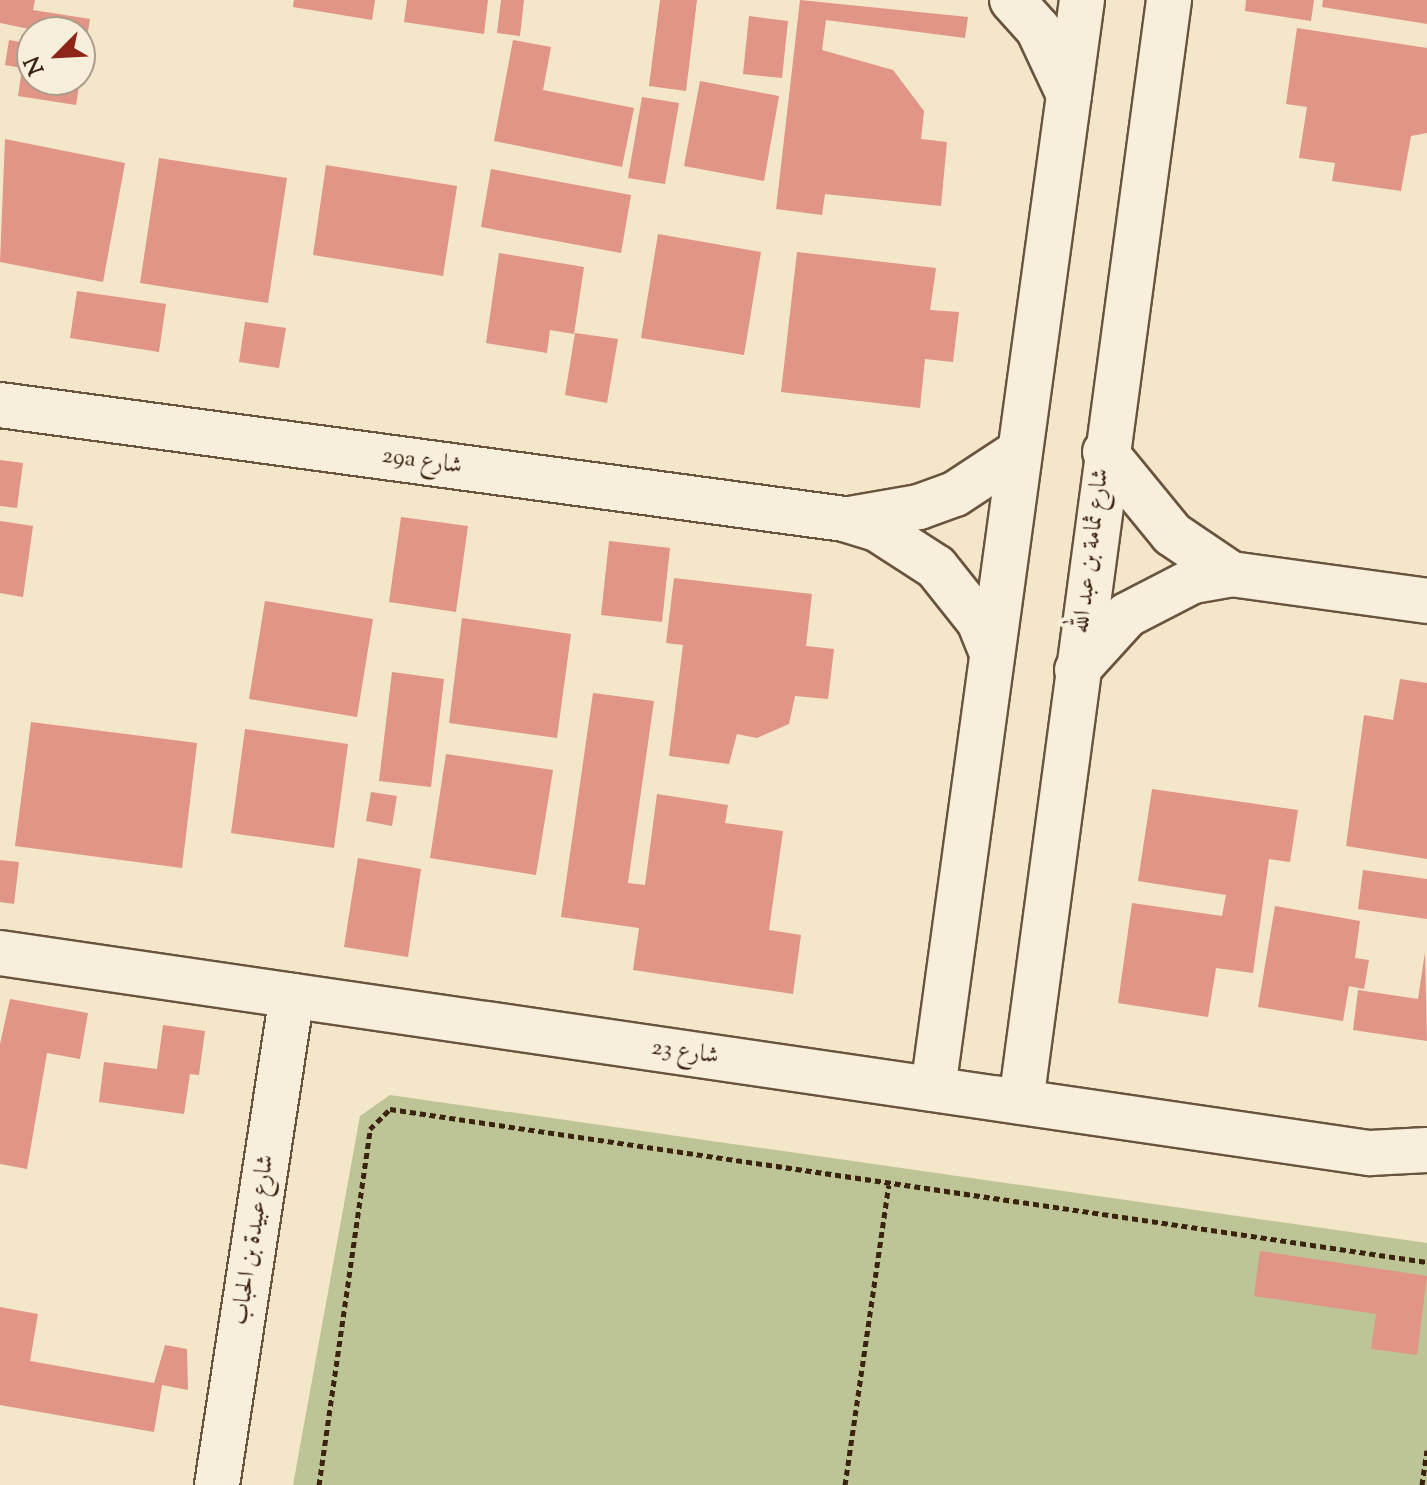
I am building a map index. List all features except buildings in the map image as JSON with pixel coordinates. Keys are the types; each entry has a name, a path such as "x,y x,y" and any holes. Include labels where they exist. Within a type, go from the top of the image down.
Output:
{"street":[{"path":"1012,0 1038,29 1069,95"},
{"path":"933,1089 1082,0"},
{"name":"شارع ثمامة بن عبد الله","path":"1021,1102 1105,452 1169,0"},
{"name":"29a شارع","path":"0,405 844,519 877,529 936,567 979,621 992,653"},
{"name":"29a شارع","path":"844,519 895,513 955,494 1019,452"},
{"path":"1105,452 1172,534 1231,574"},
{"path":"1077,670 1127,615 1193,581 1231,574 1427,601"},
{"name":"شارع 23","path":"0,953 1370,1153 1427,1150"},
{"name":"شارع عبيدة بن الحباب","path":"217,1485 292,996"},
{"name":"شارع 23","path":"1370,1153 1427,1181"}],"path":[{"path":"319,1485 370,1129 379,1113 390,1109 1427,1262"},
{"path":"845,1485 889,1185"},
{"path":"1422,1485 1427,1450"}],"green space":[{"path":"390,1095 1427,1243 1427,1485 293,1485 360,1116"}]}
